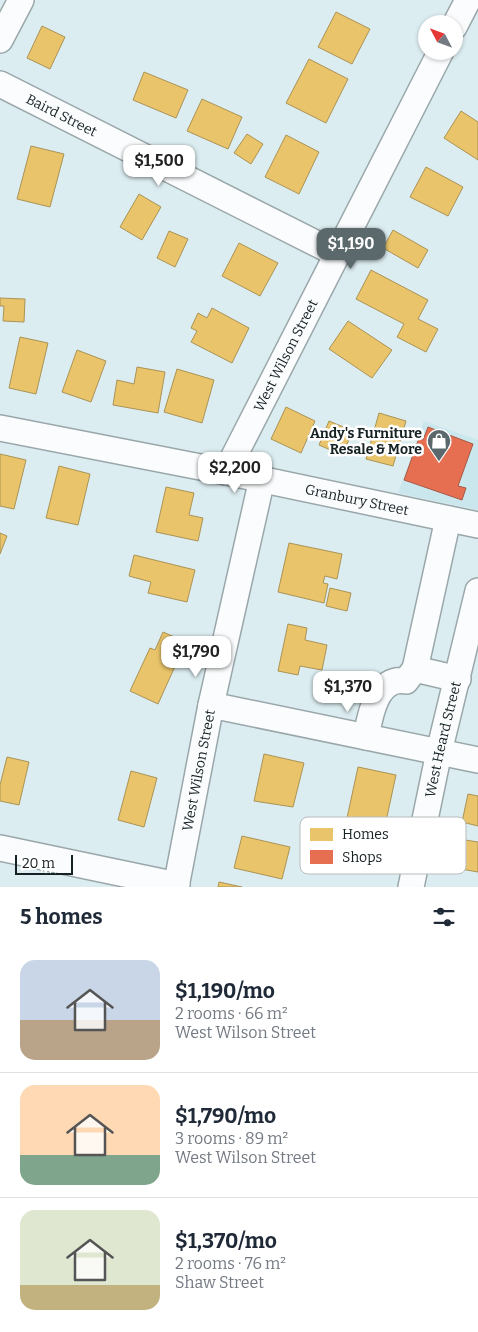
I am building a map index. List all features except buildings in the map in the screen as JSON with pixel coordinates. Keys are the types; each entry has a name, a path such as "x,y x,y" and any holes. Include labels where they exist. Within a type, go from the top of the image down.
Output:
{"street":[{"path":"0,40 21,0"},
{"path":"460,15 468,0"},
{"name":"West Wilson Street","path":"226,472 436,60"},
{"name":"Baird Street","path":"0,84 336,254"},
{"name":"Granbury Street","path":"0,428 262,479 478,525"},
{"name":"West Wilson Street","path":"176,886 211,705 262,479"},
{"path":"366,737 373,703 390,683 398,680 406,681 415,669 448,519"},
{"name":"West Heard Street","path":"426,817 439,752 478,592"},
{"path":"415,669 458,679"},
{"path":"211,705 478,760"},
{"path":"0,848 176,886"},
{"name":"West Heard Street","path":"411,887 414,874"}],"shaded area":[{"name":"Andy's Furniture Resale & More","path":"424,421 478,440 478,510 398,493"}],"place":[{"name":"Andy's Furniture Resale & More","path":"439,462"}]}
